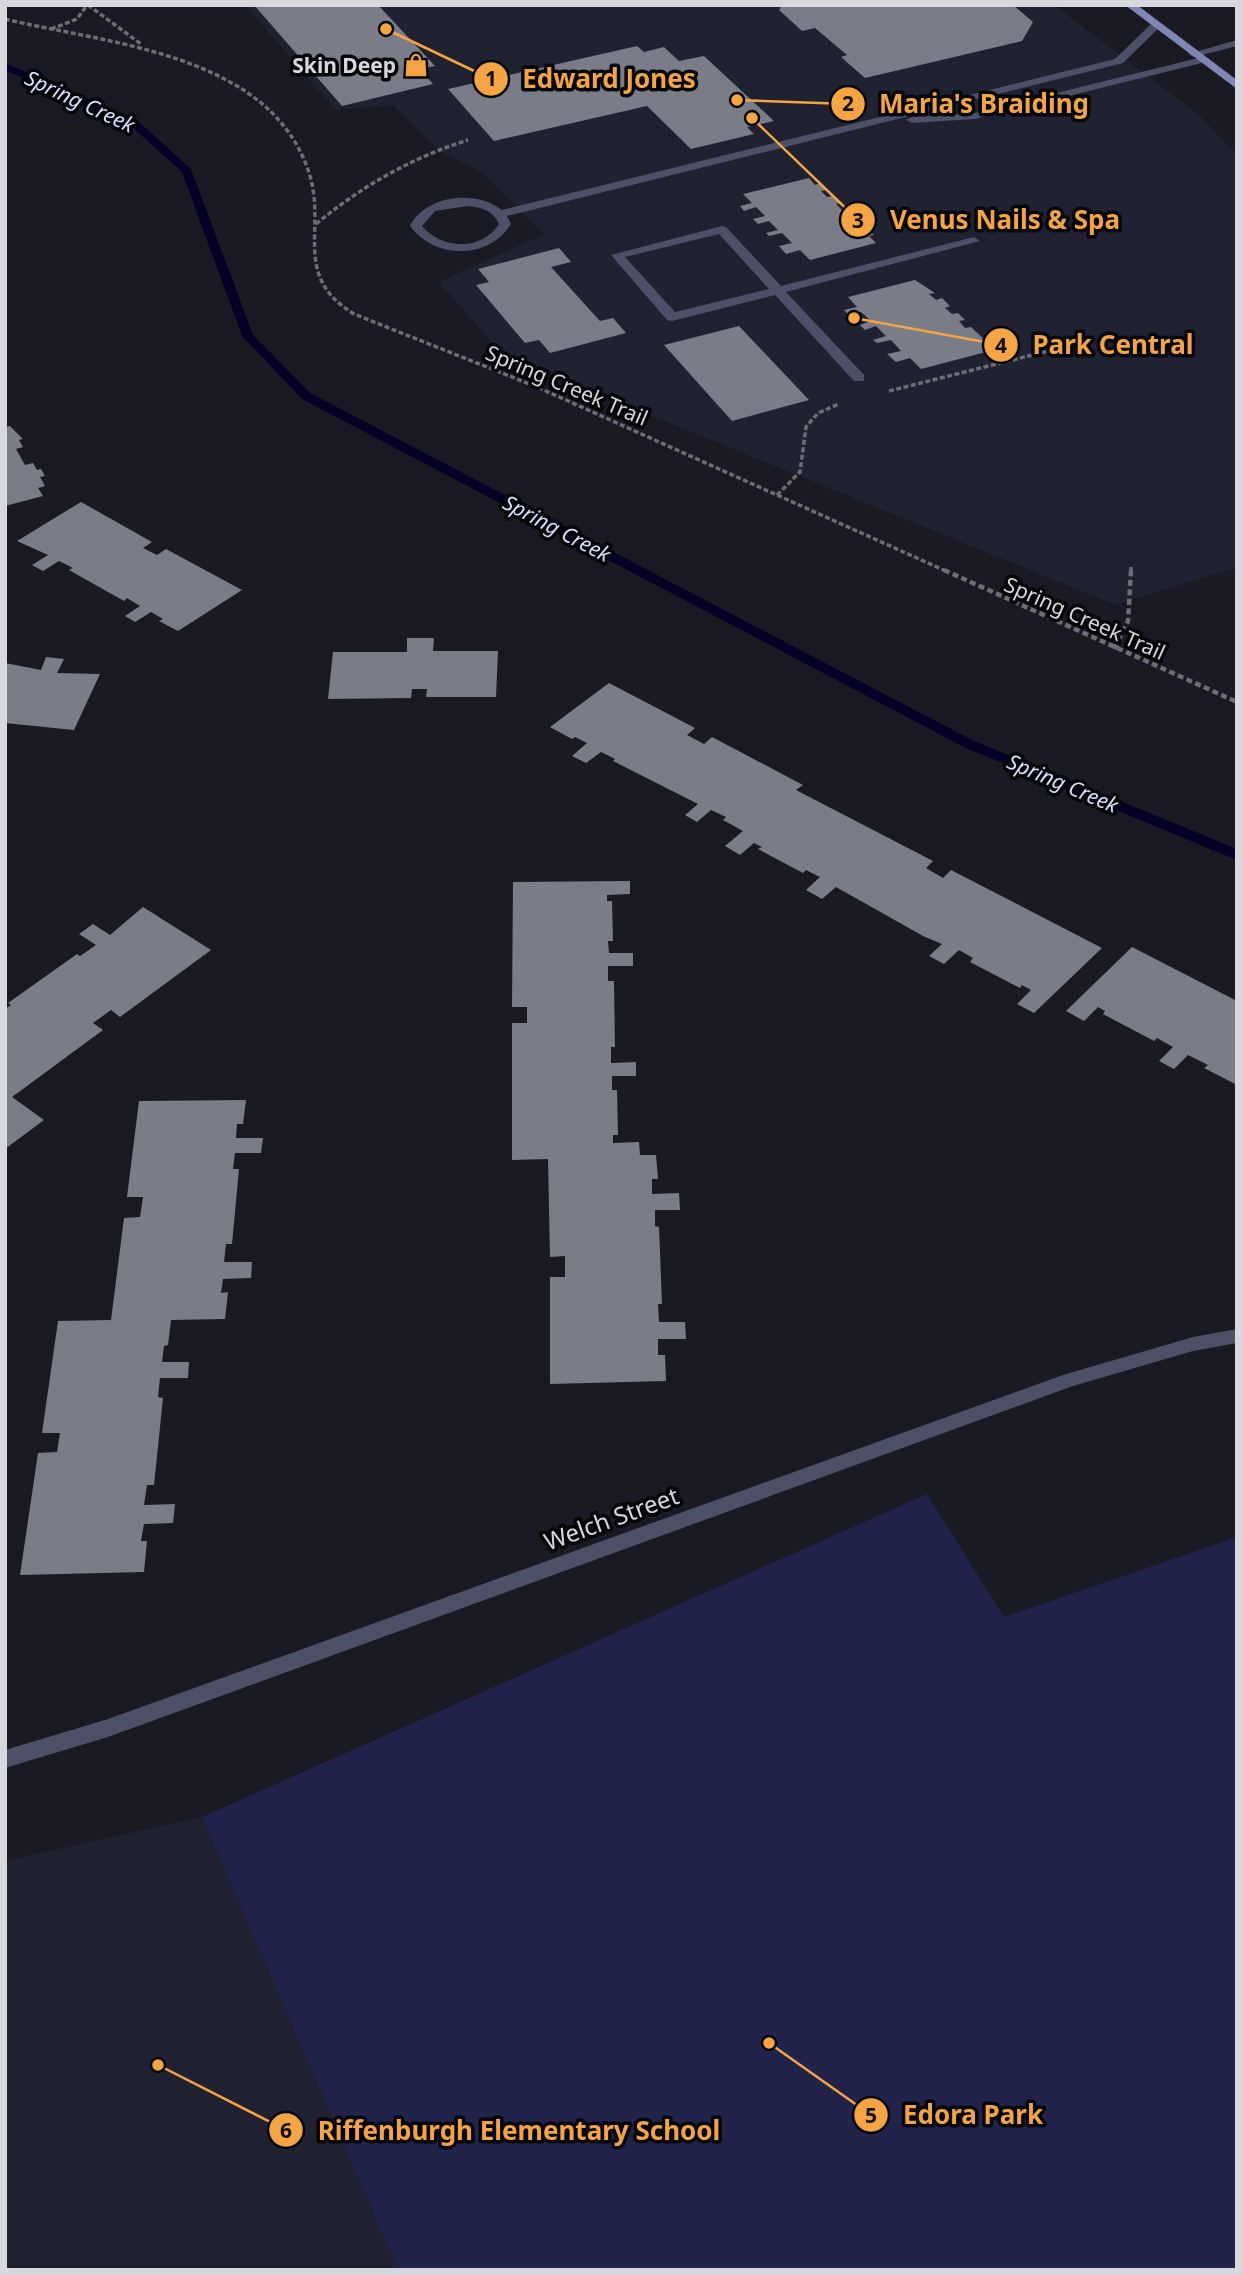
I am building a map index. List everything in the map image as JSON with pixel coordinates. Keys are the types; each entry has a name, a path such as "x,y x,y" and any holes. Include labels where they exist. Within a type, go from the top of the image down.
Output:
{"main road":[{"path":"1130,5 1237,86"}],"street":[{"path":"501,214 505,224 502,232 481,244 465,247 430,242 421,236 416,226 419,218 429,209 455,202 483,204 501,214 1119,61 1156,25"},
{"path":"867,123 975,117 1198,57 1237,43"},
{"path":"859,378 779,290 722,230 617,255 672,317 779,290 974,241"},
{"name":"Welch Street","path":"5,1759 108,1728 1070,1380 1193,1343 1237,1336"}],"path":[{"path":"47,30 75,22 84,15 88,5 145,47"},
{"name":"Spring Creek Trail","path":"5,19 47,30 145,47 200,64 267,108 294,140 313,187 318,276 329,297 354,314 537,387 1114,649 1237,702"},
{"path":"315,225 349,196 397,167 428,151 468,141"},
{"path":"878,394 1088,341"},
{"path":"777,495 800,472 806,427 818,413 839,404"},
{"path":"1114,649 1129,621 1130,567"}],"shaded area":[{"path":"245,5 1054,5 1198,114 1237,155 1237,567 1116,605 503,355 439,282 544,234 482,172 441,152 393,105 335,110"},
{"path":"927,1494 1004,1617 1237,1537 1237,2270 398,2270 202,1817"},
{"path":"202,1817 398,2270 5,2270 5,1861"}],"building":[{"path":"254,5 378,5 435,66 420,69 433,84 342,106"},
{"path":"782,5 1013,5 1033,22 1022,41 865,78 841,57 847,55 815,28 802,31 779,10"},
{"path":"637,46 644,52 664,47 679,61 704,56 774,121 747,127 754,134 691,149 647,106 494,141 448,89"},
{"path":"809,178 815,185 820,183 827,190 821,191 827,197 833,196 840,203 836,204 842,210 847,208 854,215 848,216 854,222 859,221 874,235 869,236 876,243 810,260 800,250 786,254 779,246 792,243 782,233 769,236 766,233 778,230 769,221 758,224 753,219 765,216 756,207 744,211 740,206 752,203 743,194"},
{"path":"559,248 571,262 551,267 600,321 613,318 626,333 550,353 539,340 525,343 476,285 489,282 478,269"},
{"path":"915,280 935,293 929,294 936,300 942,298 950,306 945,308 952,314 958,313 965,320 959,321 965,328 971,327 987,342 982,343 990,351 921,369 910,358 896,362 887,354 901,351 891,340 877,343 873,340 886,336 876,326 865,330 860,325 871,321 861,312 849,315 844,310 857,307 848,297"},
{"path":"739,326 809,400 732,421 664,345"},
{"path":"10,426 23,439 19,440 23,447 16,449 25,465 33,463 37,470 41,469 45,476 40,477 45,486 38,488 43,496 5,506 5,427"},
{"path":"81,502 152,542 143,548 157,555 166,549 242,590 178,631 159,621 163,619 151,612 135,622 125,616 140,606 127,598 124,601 69,570 73,568 59,561 43,571 32,565 48,555 17,541"},
{"path":"407,638 434,638 433,651 498,651 496,697 426,697 427,689 412,689 411,698 328,699 333,652 407,652"},
{"path":"46,657 64,659 57,673 100,674 74,730 5,723 5,663 41,670"},
{"path":"609,683 695,728 687,735 704,744 712,737 803,785 796,790 933,861 926,868 943,878 951,870 1102,948 1034,1013 1017,1004 1031,990 1022,985 1020,988 970,962 973,958 959,950 944,964 929,956 942,944 836,887 822,899 806,890 820,877 806,870 803,873 758,849 762,847 754,843 740,855 725,846 743,831 723,820 726,817 711,810 697,822 685,815 698,804 613,761 615,759 601,752 586,763 572,756 587,743 575,737 572,739 550,727"},
{"path":"630,881 630,894 607,895 607,901 612,901 613,941 608,941 609,953 633,953 633,966 608,966 608,981 614,981 615,1047 611,1047 611,1063 636,1062 636,1076 612,1076 612,1090 617,1090 618,1135 613,1135 613,1143 639,1142 640,1155 656,1155 658,1179 652,1179 652,1194 679,1193 680,1210 655,1210 655,1226 659,1227 662,1304 658,1304 659,1322 685,1322 686,1339 658,1339 658,1355 665,1355 666,1381 550,1384 550,1277 565,1277 565,1256 550,1257 548,1159 512,1160 512,1023 527,1023 527,1007 512,1007 513,882"},
{"path":"143,907 211,950 120,1017 111,1010 93,1023 103,1030 12,1097 44,1120 5,1149 5,1009 11,1005 8,1003 77,954 80,956 96,945 79,934 93,924 110,935"},
{"path":"1132,947 1237,1001 1237,1085 1204,1068 1208,1065 1188,1055 1174,1069 1159,1061 1173,1047 1157,1038 1154,1041 1103,1014 1105,1011 1098,1007 1084,1021 1066,1011"},
{"path":"246,1100 243,1124 237,1124 236,1138 263,1138 261,1153 235,1153 233,1169 239,1169 232,1244 226,1244 224,1262 252,1262 251,1278 223,1279 221,1293 228,1292 225,1319 171,1320 168,1345 164,1346 162,1362 189,1362 188,1378 160,1378 158,1397 163,1398 154,1485 147,1485 144,1505 175,1504 173,1523 144,1524 141,1541 147,1541 144,1572 20,1575 38,1453 57,1452 60,1433 42,1433 58,1321 111,1320 124,1218 140,1217 143,1197 127,1197 139,1101"}],"waterway":[{"name":"Spring Creek","path":"5,66 134,123 187,171 248,336 306,396 969,744 1237,855"}],"place":[{"name":"Edward Jones","path":"386,29"},
{"name":"Skin Deep","path":"416,65"},
{"name":"Maria's Braiding","path":"737,100"},
{"name":"Venus Nails & Spa","path":"752,118"},
{"name":"Park Central","path":"854,318"},
{"name":"Edora Park","path":"769,2043"},
{"name":"Riffenburgh Elementary School","path":"158,2065"}]}
